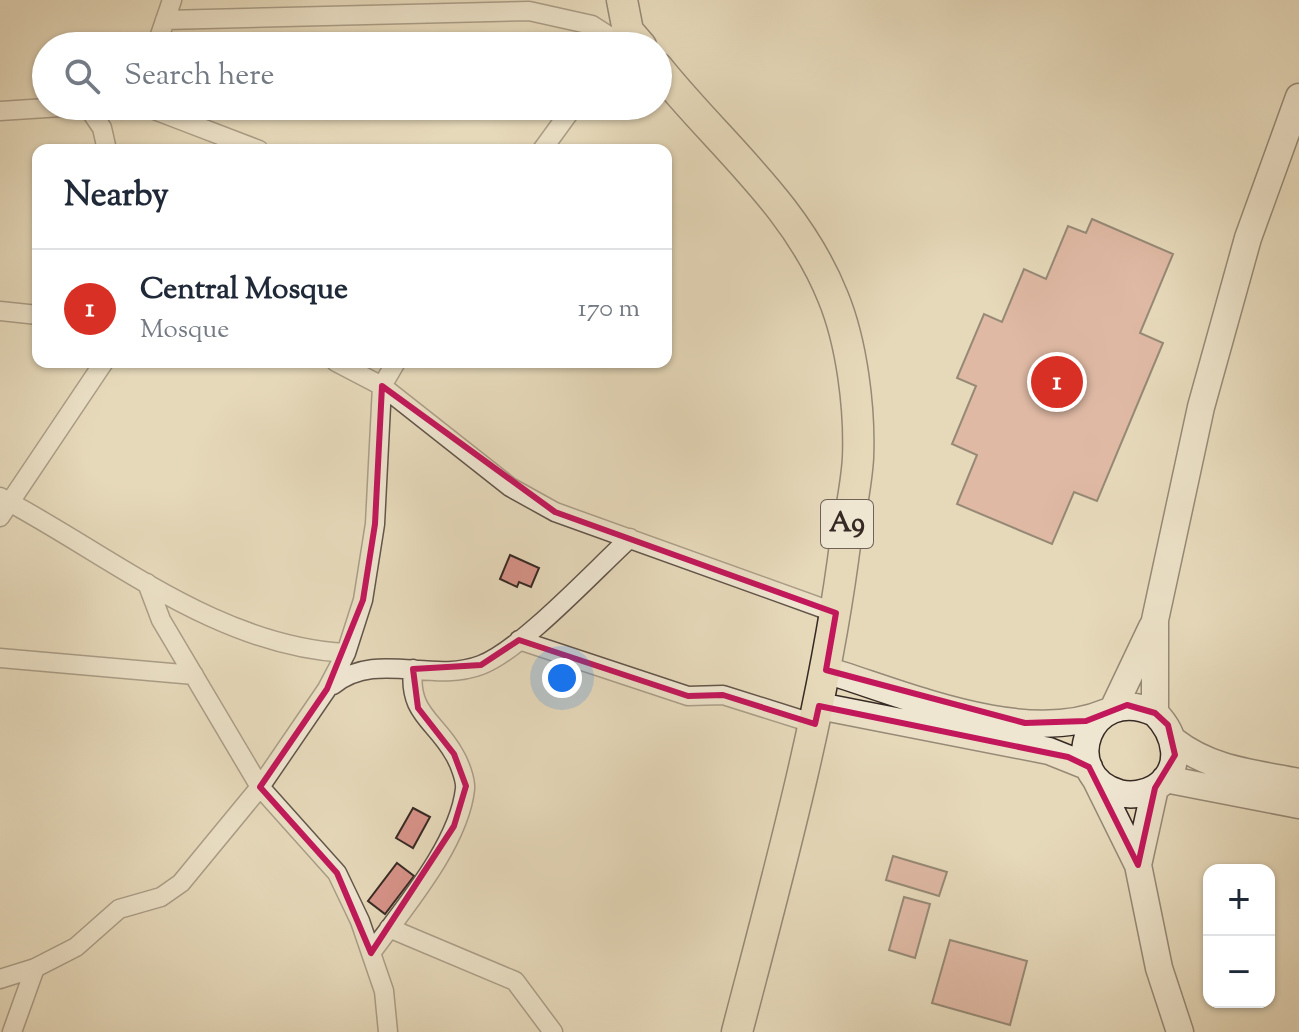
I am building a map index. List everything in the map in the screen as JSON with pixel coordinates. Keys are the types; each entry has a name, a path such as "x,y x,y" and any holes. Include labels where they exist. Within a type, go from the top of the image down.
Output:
{"highway":[{"path":"622,0 626,32"},
{"name":"A9","path":"672,83 766,186 796,226 834,298 856,395 858,459 826,670 737,1032"}],"main road":[{"path":"1155,713 1155,620 1201,407 1248,238 1299,97"},
{"path":"1155,620 1110,710 1087,736 1092,774 1138,865 1159,968 1180,1032"},
{"path":"826,670 980,715 1025,723 1071,723 1127,705 1155,713 1168,725 1175,755 1160,784 1138,865"},
{"path":"817,715 1049,751 1092,774 1109,790 1124,795 1160,784 1299,805"},
{"path":"1174,741 1193,756 1217,766 1299,782"}],"street":[{"path":"161,32 172,0"},
{"path":"165,20 529,11 592,25 606,32"},
{"path":"0,111 32,109"},
{"path":"97,120 106,144"},
{"path":"181,120 243,144"},
{"path":"546,144 564,120"},
{"path":"0,311 32,314"},
{"path":"100,368 3,505 215,618 269,639 318,652 346,653"},
{"path":"348,368 382,386 510,487 555,512 836,613"},
{"path":"0,979 35,968 76,947 119,909 161,897 181,883 260,787 327,689 346,653 363,600 375,524 382,386 392,368"},
{"path":"327,689 346,674 364,667 472,668 501,655 630,538"},
{"path":"147,583 161,620 260,787 337,873 384,991 388,1032"},
{"path":"519,640 688,696 723,695 817,715"},
{"path":"0,658 194,675"},
{"path":"371,953 454,826 466,786 454,754 418,708 411,690 413,669"},
{"path":"389,928 515,981 553,1032"},
{"path":"12,1032 35,968"}],"highlighted area":[{"path":"382,386 555,512 836,613 826,670 1025,723 1086,721 1127,705 1155,713 1168,725 1175,755 1155,788 1138,865 1089,767 1068,757 819,706 815,724 723,695 688,696 519,640 481,665 413,669 418,708 454,754 466,786 454,826 371,953 337,873 260,787 327,689 363,600 375,524"}],"building":[{"path":"1092,219 1173,254 1140,333 1163,343 1097,501 1074,492 1052,544 957,504 977,455 952,444 976,386 957,378 984,314 1002,322 1024,269 1046,279 1068,226 1086,233"},
{"path":"510,555 539,568 531,587 519,582 517,587 500,579"},
{"path":"413,808 430,817 413,848 396,838"},
{"path":"893,856 947,872 939,896 886,880"},
{"path":"397,863 414,876 385,914 368,901"},
{"path":"904,897 930,904 915,958 889,950"},
{"path":"950,940 1027,961 1010,1025 932,1003"}],"place":[{"name":"Central Mosque","path":"1057,382"}]}
